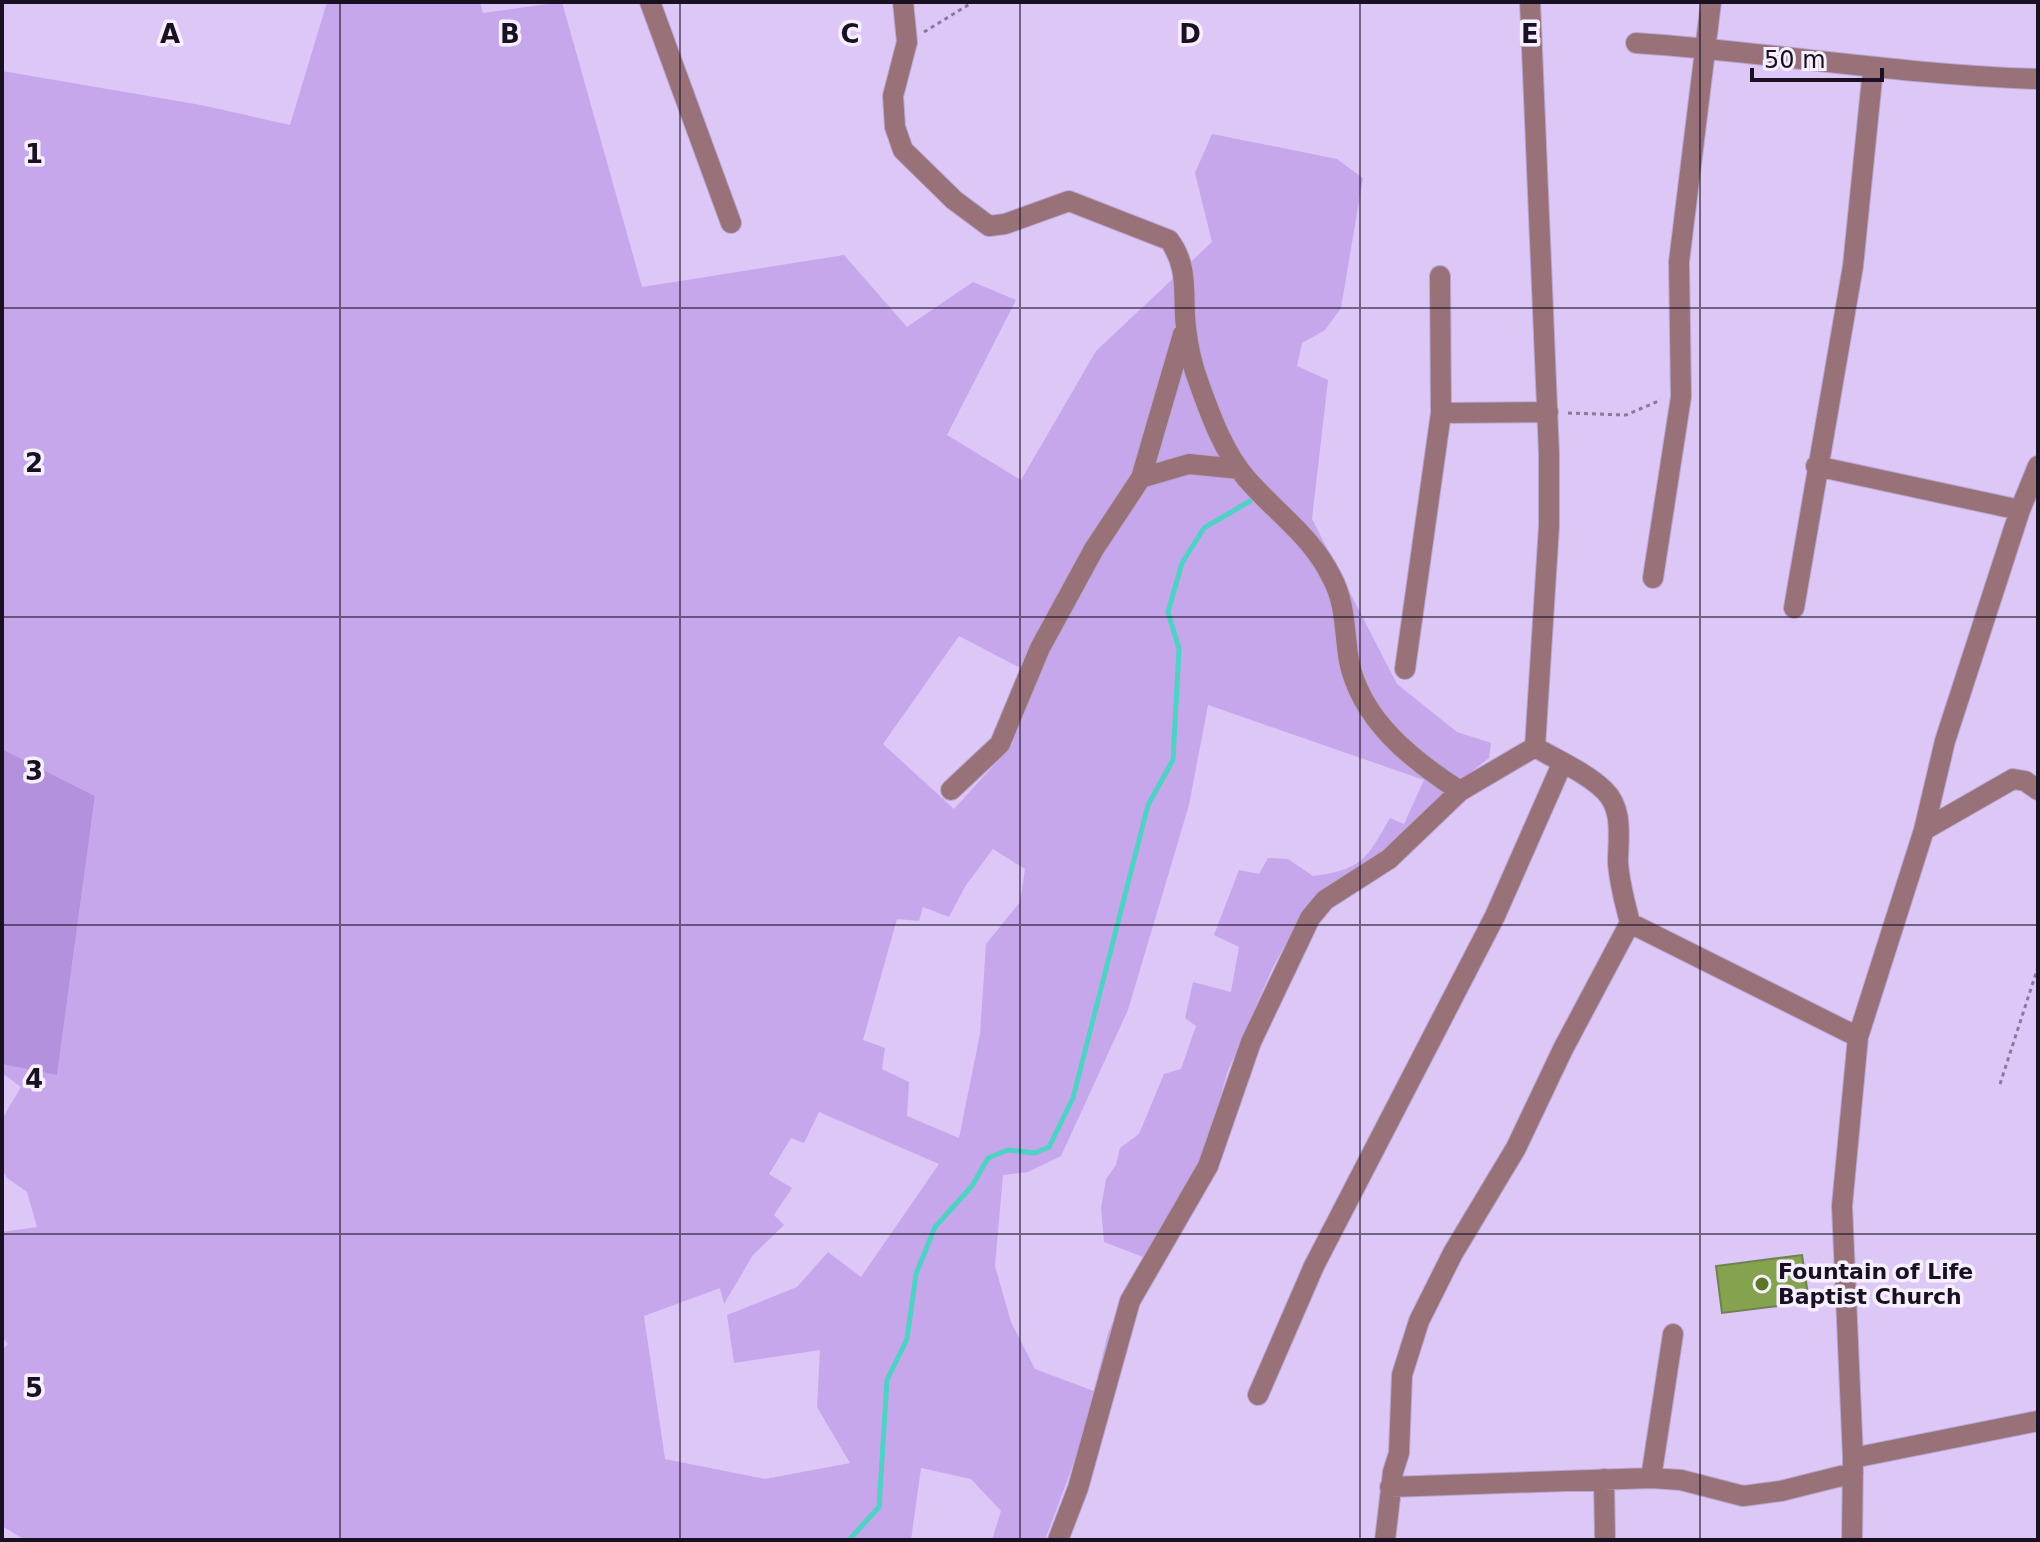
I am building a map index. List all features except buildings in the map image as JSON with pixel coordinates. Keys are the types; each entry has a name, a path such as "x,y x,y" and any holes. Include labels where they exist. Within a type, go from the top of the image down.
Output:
{"street":[{"path":"650,2 731,223"},
{"path":"903,2 907,42 893,96 895,127 903,150 954,200 989,226 1005,224 1069,201 1169,240 1180,254 1187,293 1185,326 1141,478 1094,549 1040,648 1000,744 951,790"},
{"path":"1530,2 1537,234 1548,412 1549,526 1535,747"},
{"path":"1653,578 1681,397 1679,262 1711,2"},
{"path":"1636,43 1707,48 1873,69 2038,79"},
{"path":"1794,608 1816,466 1853,266 1873,69"},
{"path":"1405,669 1441,413 1440,276"},
{"path":"1185,326 1198,382 1213,420 1239,469 1294,522 1332,578 1342,605 1350,662 1371,710 1404,750 1460,791"},
{"path":"1441,413 1548,412"},
{"path":"1141,478 1189,464 1239,469"},
{"path":"1816,466 2020,510"},
{"path":"1852,1540 1853,1465 1842,1206 1858,1037 1924,830 1945,741 2020,510 2038,466"},
{"path":"1385,1540 1390,1518 1390,1487 1399,1453 1402,1375 1419,1321 1453,1253 1516,1148 1563,1049 1630,923 1618,862 1620,828 1611,800 1605,791 1535,747"},
{"path":"1058,1540 1078,1488 1130,1301 1208,1166 1251,1042 1298,939 1325,900 1389,859 1460,791 1535,747"},
{"path":"1258,1395 1314,1266 1495,916 1562,764"},
{"path":"1924,830 2013,779 2025,781 2038,790"},
{"path":"1630,923 1858,1037"},
{"path":"1651,1478 1673,1334"},
{"path":"1390,1487 1651,1478 1692,1482 1743,1496 1781,1491 1853,1465 2038,1421"},
{"path":"1604,1479 1605,1540"}],"path":[{"path":"907,42 973,2"},
{"path":"1548,412 1626,415 1667,397 1681,397"},
{"path":"2000,1084 2038,967"}],"shaded area":[{"path":"327,2 480,2 483,13 562,2 642,287 844,255 907,327 973,282 1016,300 947,435 1021,480 1096,351 1212,242 1195,173 1212,134 1337,159 1363,178 1341,308 1325,330 1302,343 1297,366 1328,380 1312,519 1397,684 1457,732 1491,743 1489,758 1433,802 1381,854 1304,910 1272,969 1227,1073 1203,1161 1154,1248 1045,1540 992,1540 1001,1511 971,1479 921,1468 911,1540 25,1540 2,1526 2,1350 8,1344 2,1337 2,1232 37,1227 27,1192 7,1178 2,1170 2,1119 21,1087 2,1073 2,1064 57,1074 95,796 2,749 2,71 201,105 290,125","holes":["959,636 1036,676 1012,745 954,809 883,744","1208,705 1424,780 1404,824 1390,818 1368,853 1352,866 1313,876 1288,859 1268,858 1259,874 1239,870 1214,935 1239,947 1231,992 1193,982 1185,1018 1196,1026 1181,1069 1164,1074 1139,1134 1120,1148 1116,1165 1106,1179 1101,1208 1104,1242 1143,1257 1108,1333 1094,1391 1035,1369 1011,1322 995,1266 1003,1175 1028,1172 1061,1156 1128,1010 1189,805","993,849 1025,869 1020,902 986,944 980,1034 959,1138 907,1116 909,1082 882,1069 885,1048 863,1040 897,919 919,921 923,907 949,917 966,885","819,1112 939,1164 861,1277 828,1252 797,1287 727,1315 734,1363 820,1350 817,1407 850,1463 765,1479 665,1459 644,1316 720,1288 724,1304 753,1255 784,1225 774,1215 792,1188 769,1174 791,1138 804,1143"]},
{"path":"2,749 95,796 57,1075 2,1064"}],"waterway":[{"path":"849,1540 879,1507 887,1380 907,1339 916,1274 935,1227 972,1186 988,1158 1008,1150 1035,1153 1049,1147 1073,1098 1148,805 1173,760 1179,649 1168,612 1182,563 1204,528 1250,501"}],"place":[{"name":"Fountain of Life Baptist Church","path":"1762,1284"}]}
